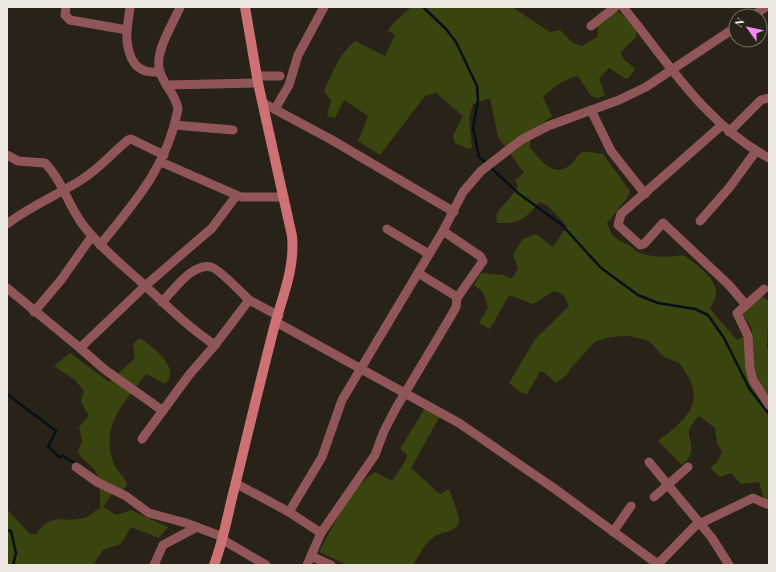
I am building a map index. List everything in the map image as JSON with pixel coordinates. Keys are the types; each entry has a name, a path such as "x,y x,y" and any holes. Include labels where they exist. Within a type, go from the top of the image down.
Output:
{"street":[{"path":"66,7 65,15 70,20 127,30"},
{"path":"130,7 127,30 127,46 135,63 140,69 146,72 160,72"},
{"path":"100,245 146,187 163,159 178,109 177,103 166,85 158,65 160,53 180,7"},
{"path":"214,565 223,539 235,483 293,258 292,236 257,80 245,7"},
{"path":"275,109 289,85 298,55 324,7"},
{"path":"591,26 615,7"},
{"path":"627,8 672,70 693,95 730,132 756,151 769,158"},
{"path":"289,512 318,465 328,441 338,407 443,232 463,192 489,163 536,132 646,88 728,32"},
{"path":"166,85 257,80 280,76"},
{"path":"730,132 761,100 769,98"},
{"path":"263,103 332,140 454,212"},
{"path":"591,110 611,151 645,194"},
{"path":"174,125 233,130"},
{"path":"722,125 621,214 618,225 640,245 644,244 664,223 729,285 746,305"},
{"path":"7,224 22,213 95,171 128,140 131,139 163,159 236,196 251,198 284,197"},
{"path":"700,222 729,188 756,151"},
{"path":"7,155 18,161 45,163 53,172 82,224 100,245 197,333 215,345"},
{"path":"80,348 145,286 212,228 236,196"},
{"path":"387,229 429,254"},
{"path":"307,565 321,533 375,455 384,431 404,394 451,316 457,298 483,261 480,256 443,232"},
{"path":"34,312 61,280 92,236"},
{"path":"162,302 192,271 206,266 215,268 249,300 278,319 404,394 437,411 472,432 658,565 691,529 700,524 754,498 769,505"},
{"path":"418,274 457,298"},
{"path":"7,288 104,369 163,411"},
{"path":"767,289 736,313 748,336 750,369 753,380 769,405"},
{"path":"142,439 189,375 215,345 249,300"},
{"path":"649,462 712,538 729,565"},
{"path":"76,467 97,482 126,496 149,513 197,527 223,539 266,565"},
{"path":"654,497 669,486 688,467"},
{"path":"235,483 289,512 321,533"},
{"path":"613,532 631,506"},
{"path":"154,565 163,545 197,527"},
{"path":"311,556 331,565"}],"green space":[{"path":"411,7 512,7 550,32 560,30 573,43 582,46 597,37 598,26 611,14 617,11 636,29 636,37 621,52 623,58 635,69 629,78 626,79 609,68 599,79 605,95 598,98 591,96 578,76 559,84 543,97 552,116 531,132 530,147 543,163 549,167 560,170 566,168 584,152 603,154 630,191 628,197 607,223 613,236 646,255 667,257 683,255 699,266 716,288 716,296 710,309 737,340 752,333 751,327 742,313 757,300 764,297 769,302 767,347 769,355 769,505 764,499 759,482 741,484 731,473 720,477 710,468 718,461 722,451 717,443 715,428 699,416 690,428 689,436 691,449 688,459 682,465 658,441 679,424 686,416 694,398 688,376 679,363 664,357 649,341 630,336 609,337 595,342 570,369 567,375 556,383 544,372 540,372 527,394 520,392 509,383 535,339 569,306 563,294 554,291 533,304 509,295 490,329 479,323 488,308 483,292 474,285 481,273 503,275 511,279 518,269 513,254 523,239 536,234 553,247 567,226 548,206 539,202 530,213 517,221 511,223 497,223 496,214 518,186 515,180 524,173 498,137 490,98 473,104 469,118 472,148 468,149 455,143 453,136 463,116 436,93 425,96 380,155 358,141 368,116 344,100 335,118 327,116 331,101 324,91 336,64 349,46 355,41 385,56 395,35 388,31 392,25"},
{"path":"140,338 163,358 168,365 170,378 165,384 146,374 116,416 110,439 111,452 115,466 124,477 127,486 117,495 112,494 103,507 117,515 131,510 168,527 159,538 131,527 121,544 103,550 93,565 7,565 7,509 30,534 36,534 48,522 58,519 84,518 100,508 100,487 96,472 83,459 78,451 82,441 79,427 89,416 81,402 84,391 75,380 54,366 70,353 109,382 135,358 133,344"},
{"path":"425,408 440,416 411,468 440,494 449,489 459,517 457,526 450,531 431,539 413,565 347,565 319,552 336,519 350,497 366,479 375,472 392,481 406,460 407,454 400,449"}],"waterway":[{"path":"423,7 446,29 456,42 477,86 478,100 473,128 479,157 486,163"},
{"path":"490,167 518,193 562,225 601,268 638,295 658,303 695,309 708,315 724,338 749,388 769,414"},
{"path":"7,394 56,431 48,446 59,457 63,456 76,464"},
{"path":"7,530 11,531 16,553 13,565"}]}
